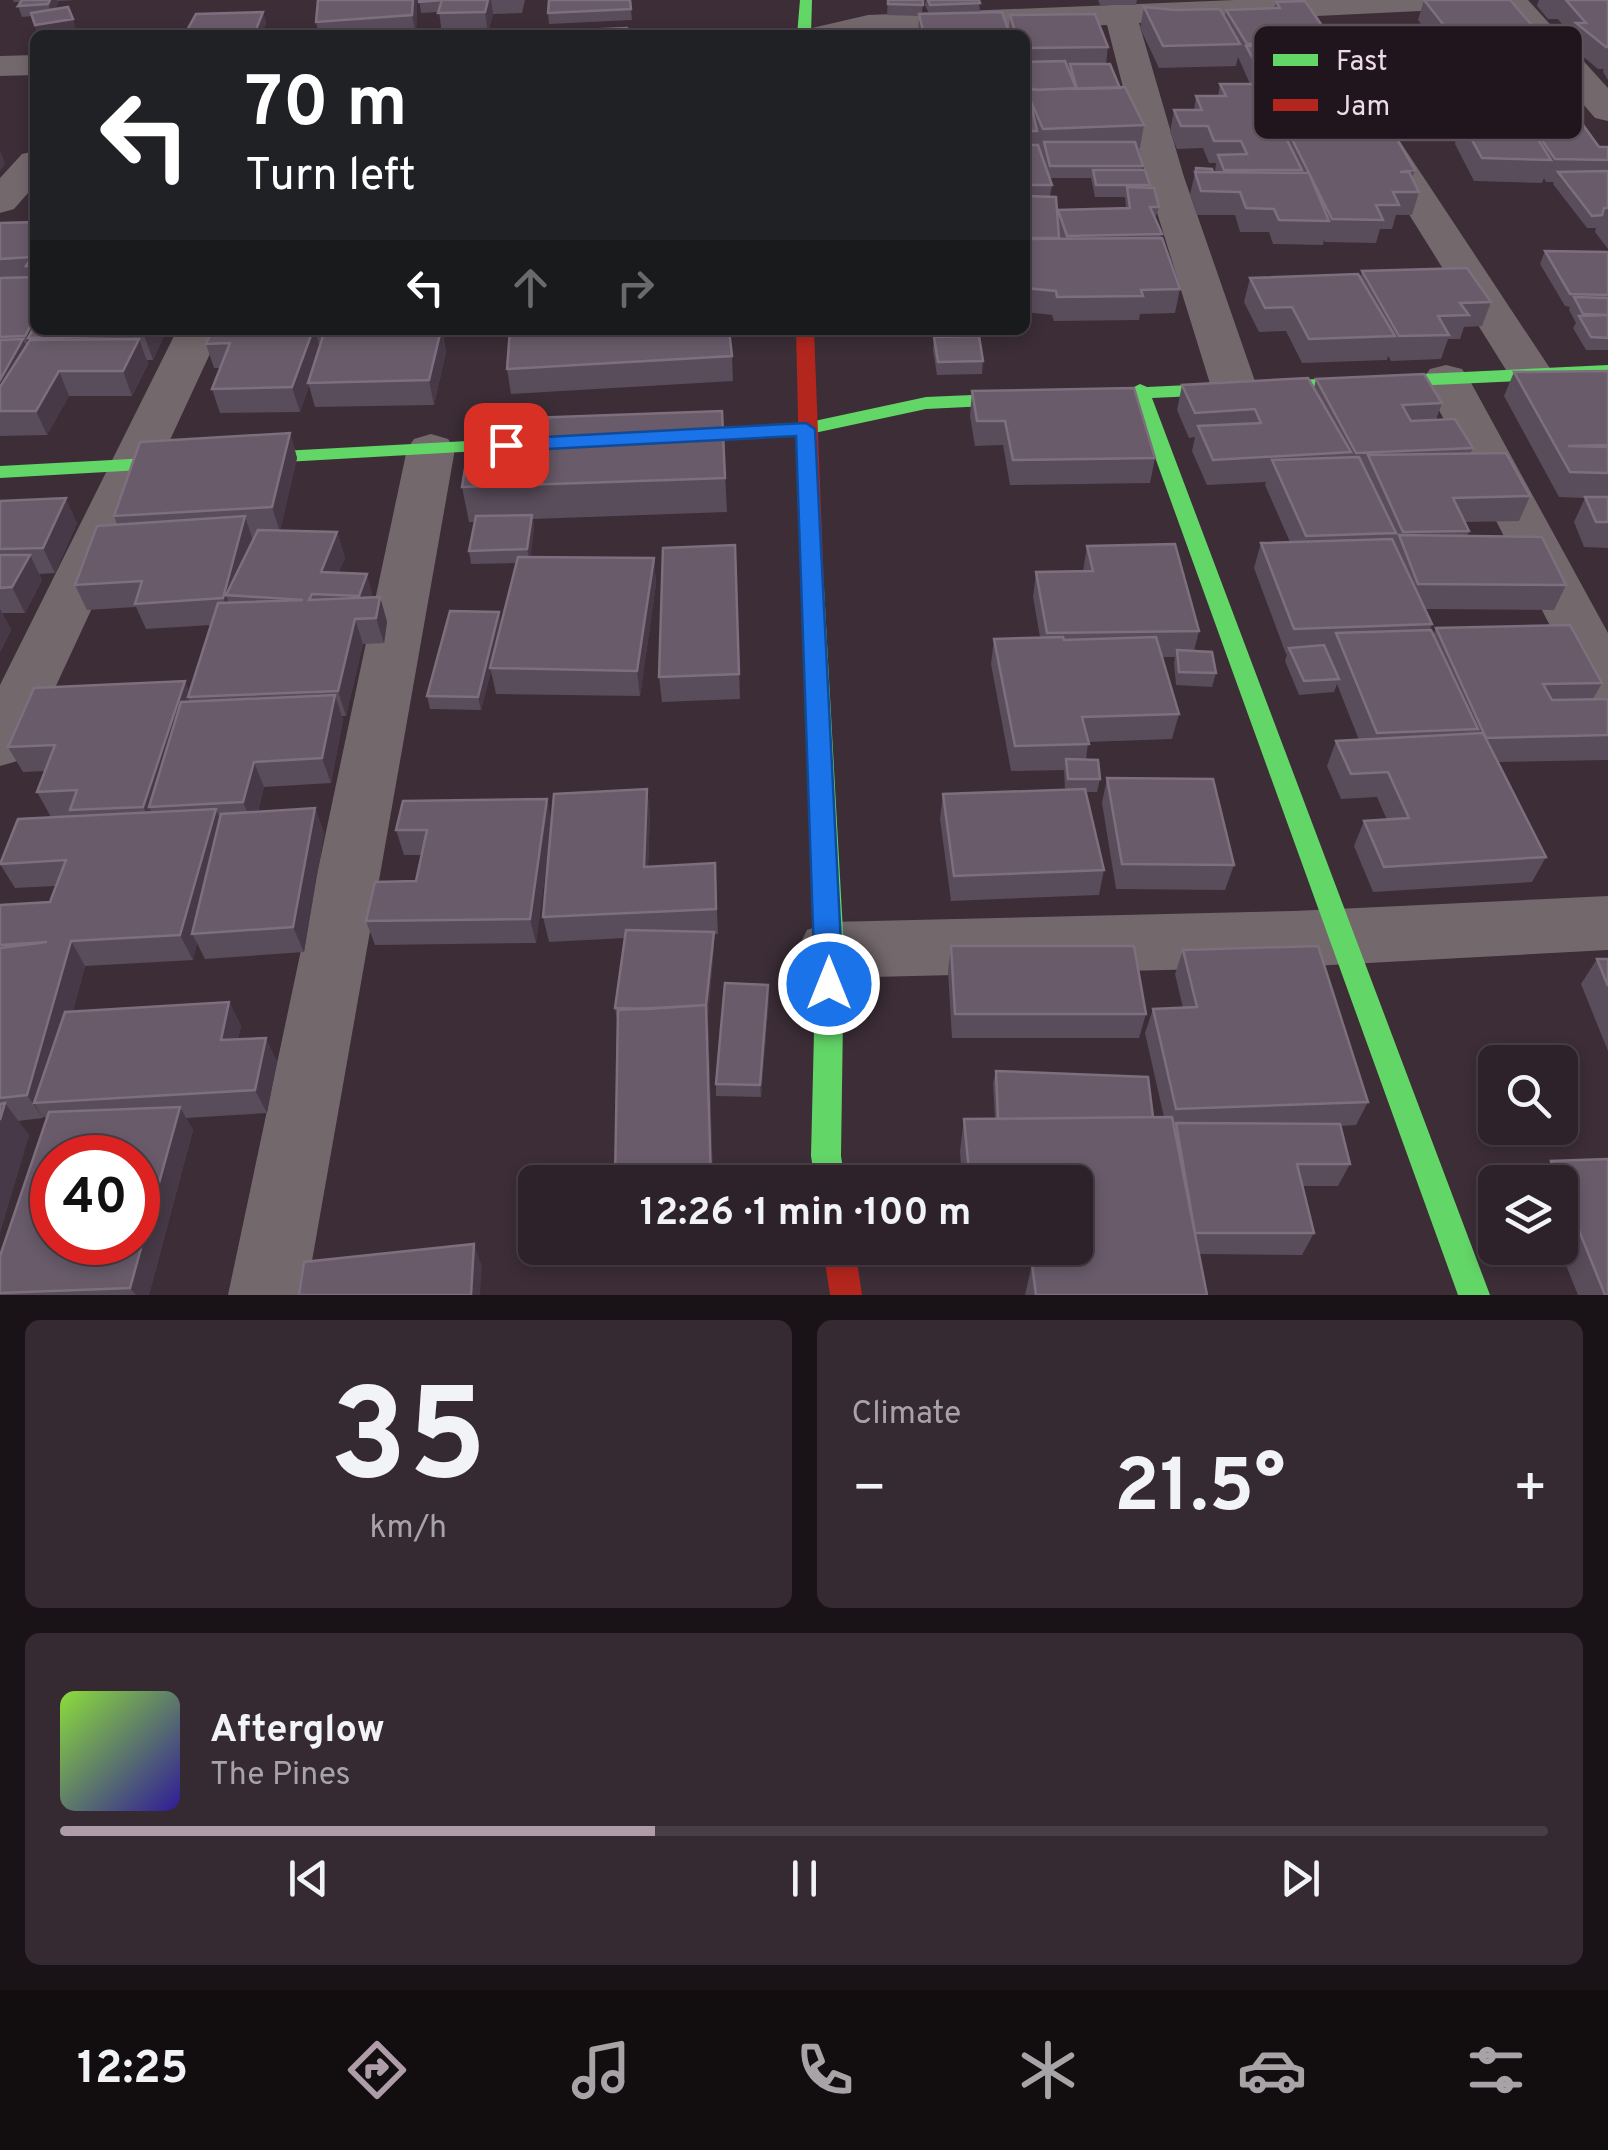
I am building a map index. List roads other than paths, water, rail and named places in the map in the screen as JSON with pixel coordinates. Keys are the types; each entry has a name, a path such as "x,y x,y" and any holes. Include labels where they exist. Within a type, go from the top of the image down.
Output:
{"street":[{"path":"804,30 806,0"},
{"path":"844,30 868,24 1462,0"},
{"path":"1510,0 1536,25"},
{"path":"1296,8 1307,25"},
{"path":"1121,15 1165,177 1234,387"},
{"path":"0,66 30,65"},
{"path":"1583,79 1608,110"},
{"path":"1381,140 1532,376"},
{"path":"0,201 30,168"},
{"path":"0,744 196,335"},
{"path":"805,335 830,950 827,1165"},
{"path":"628,439 806,429 926,402 1608,371"},
{"path":"1446,380 1608,684"},
{"path":"1140,390 1474,1295"},
{"path":"0,472 569,442"},
{"path":"267,1295 430,449"},
{"path":"830,950 1343,936 1608,923"},
{"path":"842,1265 846,1295"}]}
